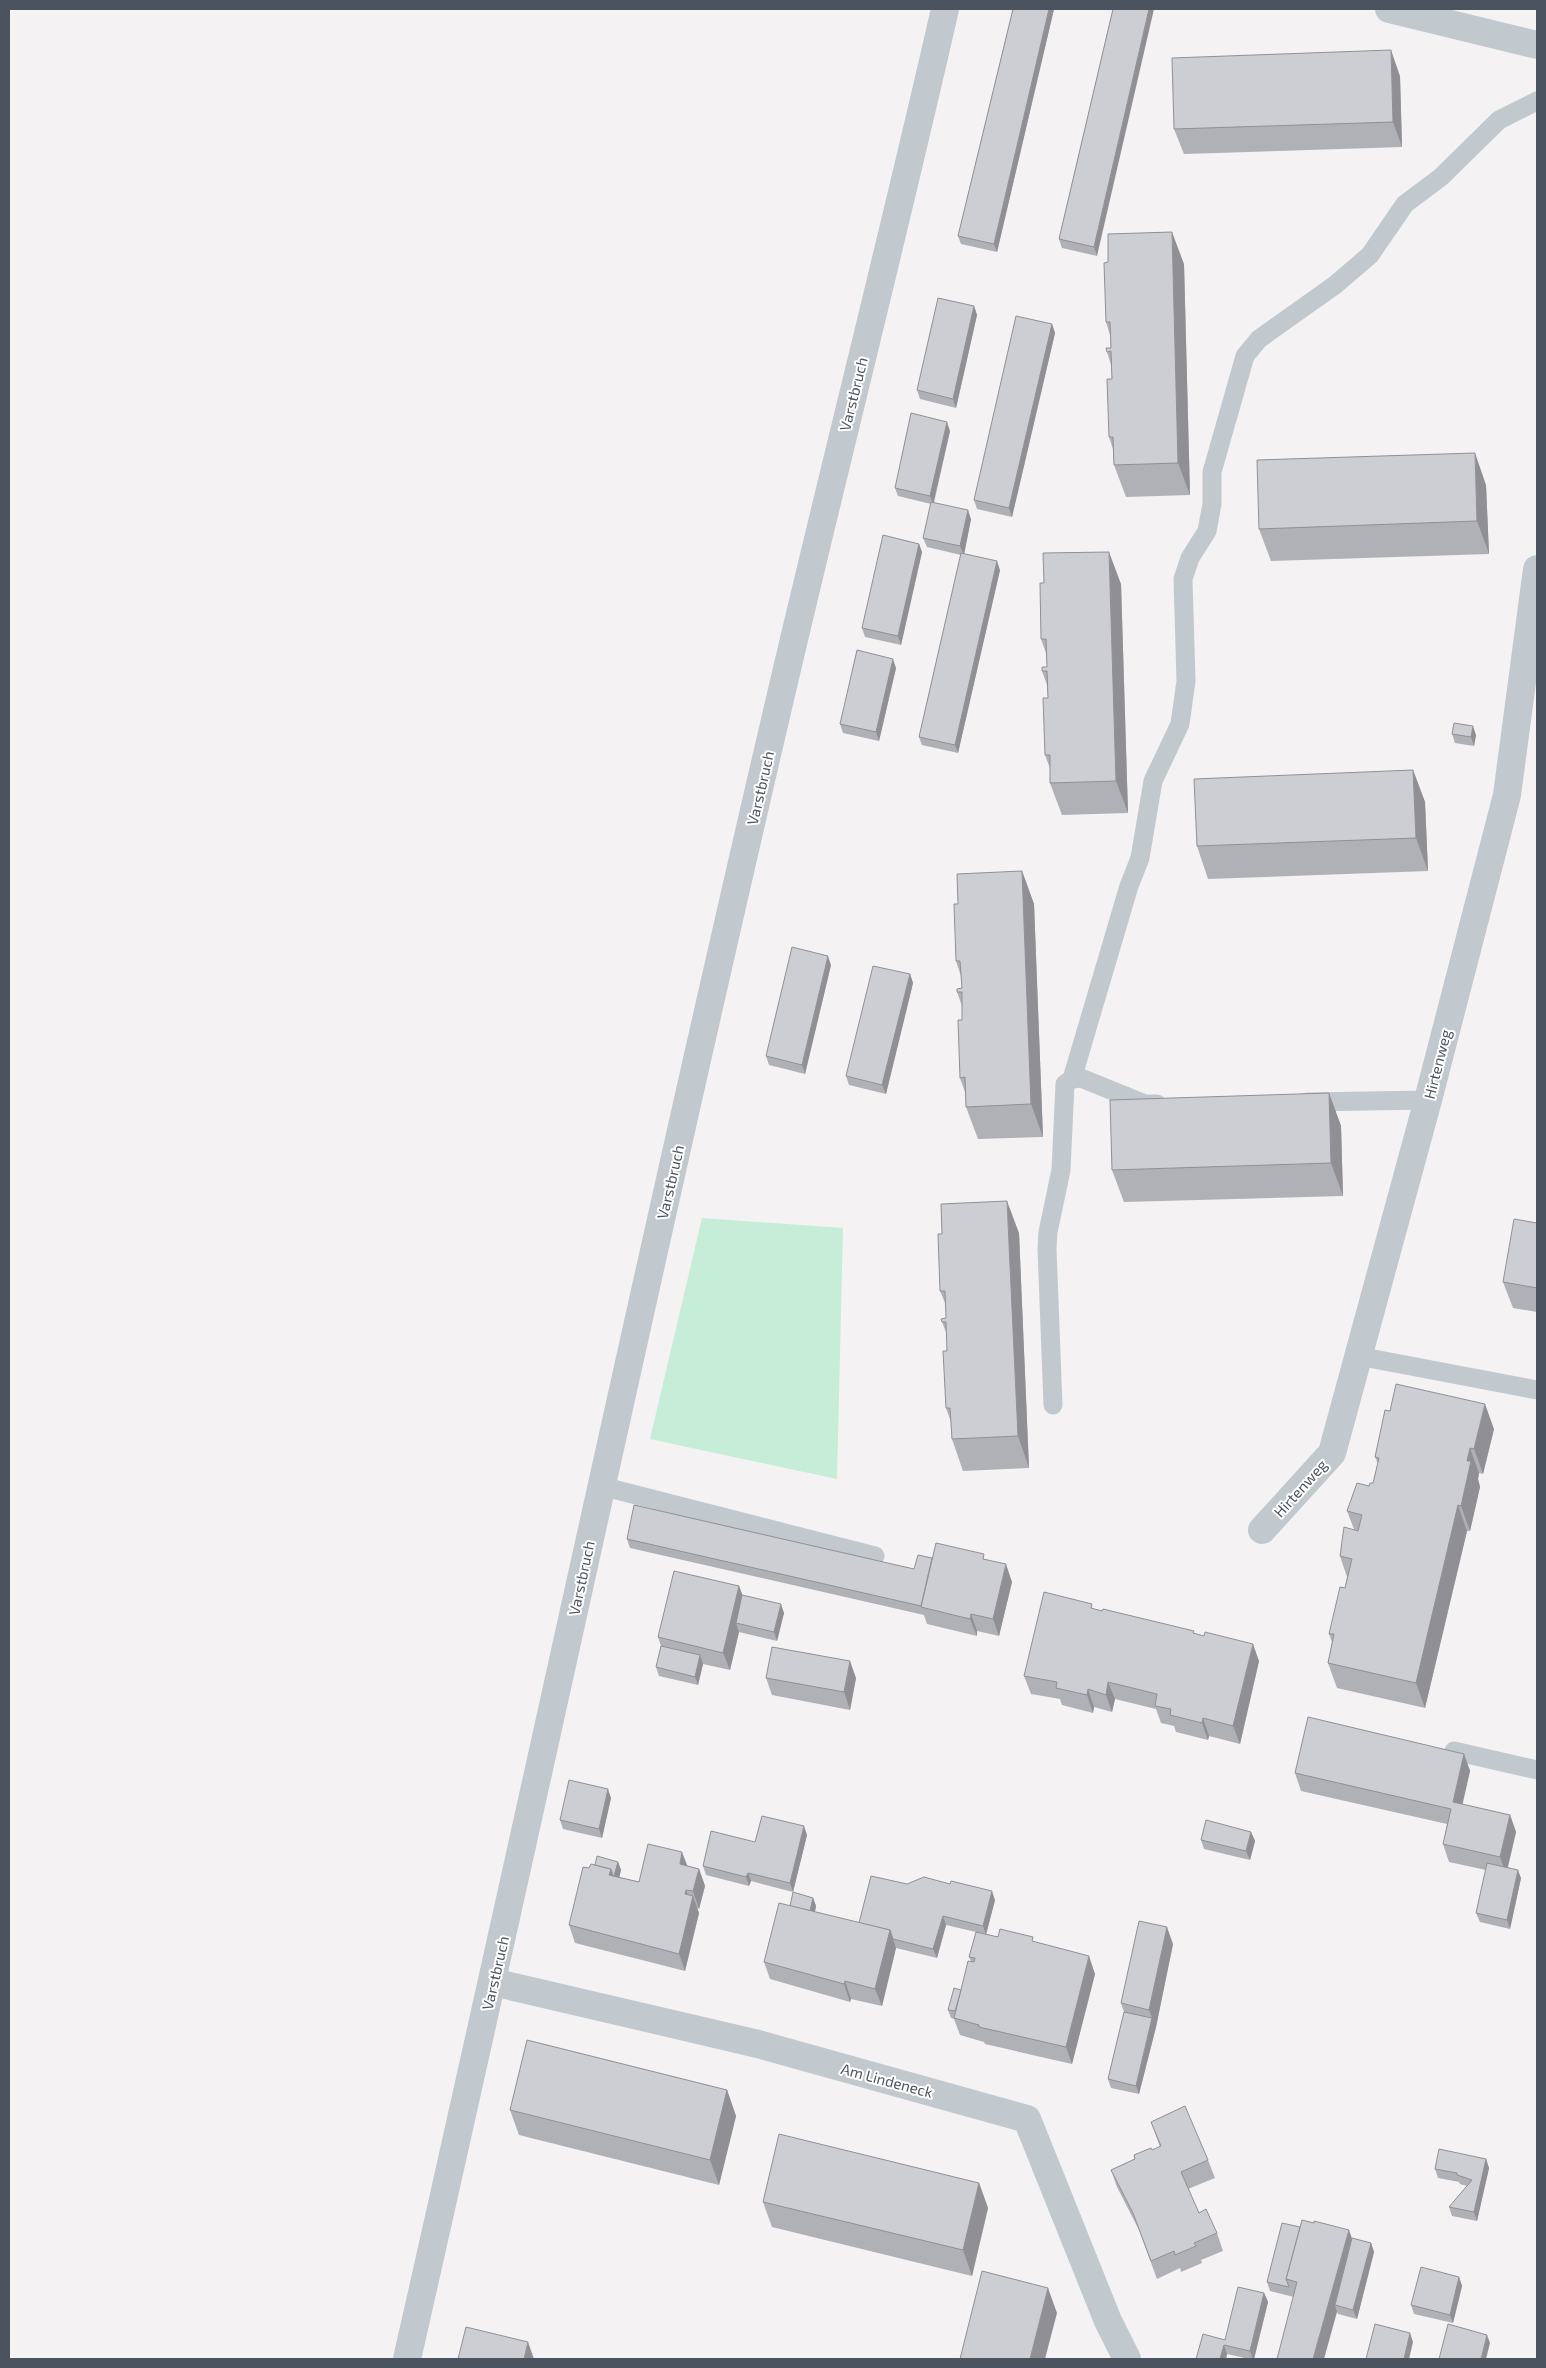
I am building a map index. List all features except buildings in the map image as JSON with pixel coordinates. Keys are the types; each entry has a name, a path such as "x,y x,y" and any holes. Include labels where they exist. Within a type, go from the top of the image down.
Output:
{"street":[{"name":"Varstbruch","path":"408,2359 493,1982 601,1486 787,669 945,9"},
{"path":"1395,9 1537,45"},
{"name":"Hirtenweg","path":"1262,1530 1332,1453 1428,1100 1507,796 1537,569"},
{"name":"Am Lindeneck","path":"493,1982 758,2044 1028,2119 1108,2320 1127,2359"}],"lane":[{"path":"1072,1079 1129,886 1140,858 1153,782 1180,724 1186,681 1183,579 1190,558 1207,531 1212,504 1212,472 1245,356 1259,339 1335,285 1370,256 1405,204 1441,177 1499,120 1537,102"},
{"path":"1053,1405 1048,1232 1060,1170 1065,1084 1072,1079 1081,1078 1146,1104 1175,1104"},
{"path":"1292,1102 1428,1100"},
{"path":"1358,1356 1537,1390"},
{"path":"601,1486 875,1556"},
{"path":"1454,1751 1537,1770"}],"green space":[{"path":"702,1218 843,1228 837,1479 650,1439"}]}
